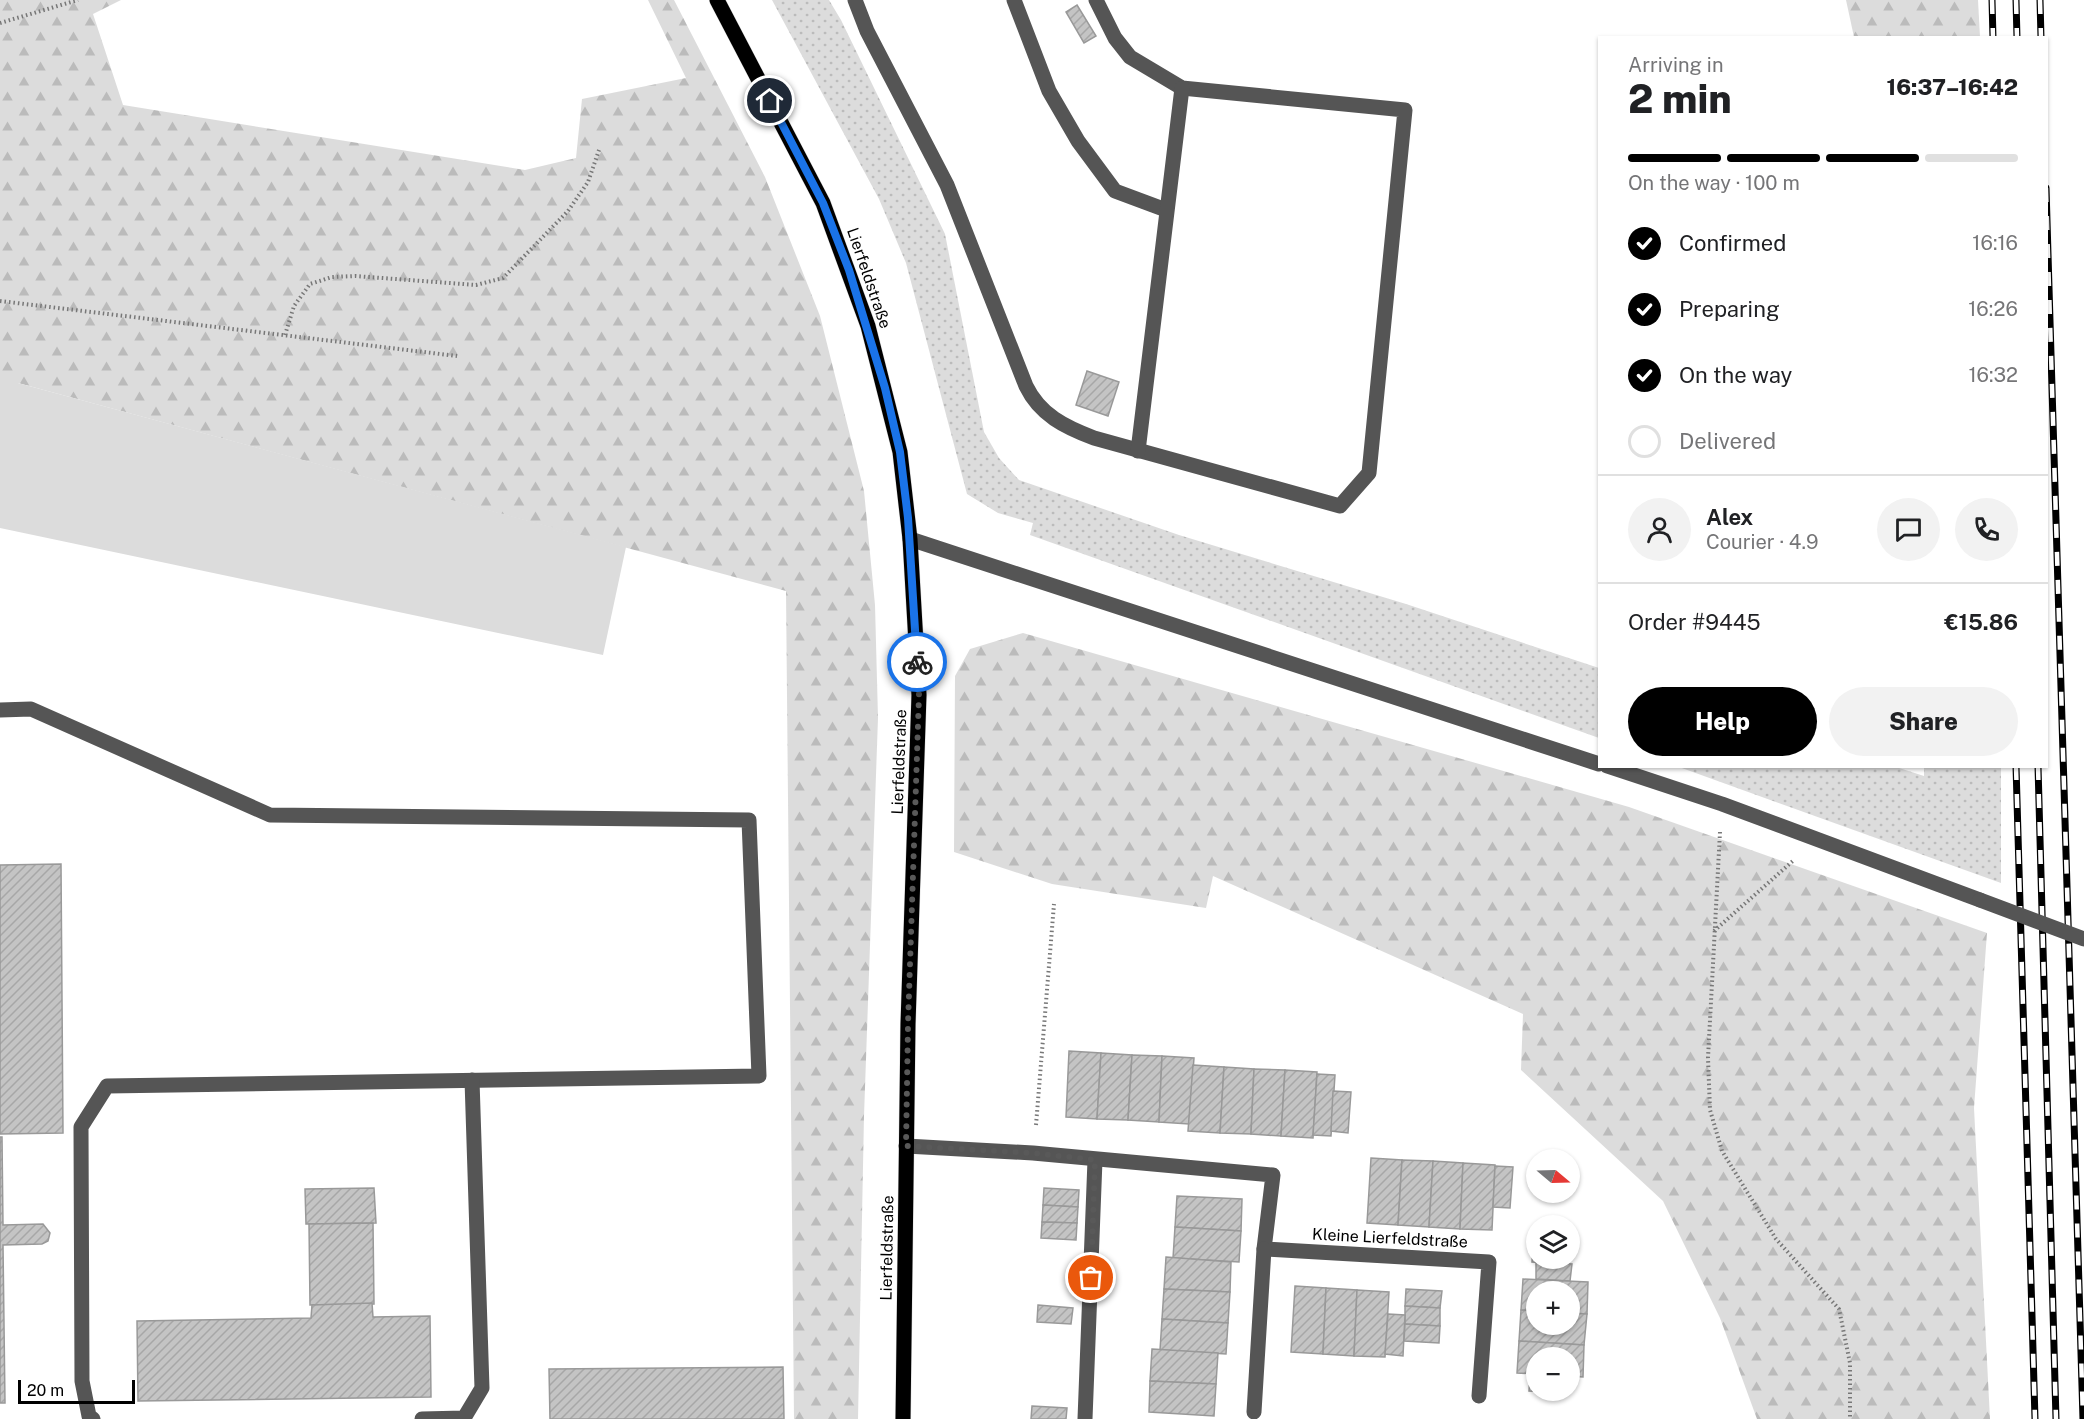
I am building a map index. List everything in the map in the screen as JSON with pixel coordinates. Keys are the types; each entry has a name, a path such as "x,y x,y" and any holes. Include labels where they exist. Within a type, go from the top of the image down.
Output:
{"main road":[{"name":"Lierfeldstraße","path":"717,0 823,203 868,326 900,452 910,539 919,695 908,1024 903,1419"}],"street":[{"path":"855,0 867,31 947,185 1029,393 1044,412 1062,424 1138,451 1340,506 1370,474 1406,110 1182,88 1130,57 1114,38 1096,0"},
{"path":"1014,0 1049,91 1078,141 1115,191 1166,210"},
{"path":"1138,451 1182,88"},
{"path":"910,539 1598,764"},
{"path":"0,710 31,709 270,815 749,820 759,1076 107,1086 81,1127 82,1381 90,1416 93,1419"},
{"path":"1613,768 1722,804 2084,939"},
{"path":"422,1419 464,1418 482,1388 472,1080"},
{"path":"906,1146 1033,1153 1273,1175 1264,1249 1254,1412"},
{"path":"1085,1419 1095,1160"},
{"name":"Kleine Lierfeldstraße","path":"1264,1249 1489,1262 1479,1396"}],"path":[{"path":"0,23 78,0"},
{"path":"285,335 294,306 310,284 332,277 355,276 476,285 503,278 524,259 568,211 588,182 599,150"},
{"path":"0,301 457,356"},
{"path":"1722,804 1713,931 1708,1085 1716,1133 1722,1151 1776,1239 1830,1295 1839,1309 1850,1363 1850,1419"},
{"path":"1713,931 1817,839"},
{"path":"1033,1153 1054,904"}],"green space":[{"path":"0,0 121,0 93,14 123,105 525,170 576,158 582,99 686,78 648,0 674,0 765,177 820,316 864,491 875,605 878,718 864,1116 858,1419 794,1419 786,591 18,383 0,383"},
{"path":"772,0 829,0 841,20 945,234 984,432 999,458 1019,480 1179,535 1406,604 1598,668 1598,738 1030,535 1033,523 998,513 967,494 906,263 879,199"},
{"path":"1846,0 1978,0 1980,36 1854,36"},
{"path":"0,383 18,383 626,547 603,655 0,528"},
{"path":"1023,633 1629,807 1987,933 1974,1108 1990,1419 1757,1419 1720,1318 1663,1201 1521,1070 1523,1014 1213,876 1206,908 1052,884 954,852 955,676 970,649"},
{"path":"1682,768 1899,768 1924,776 1924,768 2001,768 2001,883"}],"building":[{"path":"1077,5 1096,36 1084,43 1066,12"},
{"path":"1087,371 1119,382 1108,416 1076,405"},
{"path":"61,864 63,1133 0,1134 0,865"},
{"path":"1069,1051 1101,1053 1097,1119 1066,1117"},
{"path":"1101,1053 1132,1055 1128,1120 1097,1119"},
{"path":"1132,1055 1162,1056 1159,1122 1128,1120"},
{"path":"1162,1056 1194,1058 1189,1124 1159,1122"},
{"path":"1193,1065 1224,1067 1220,1133 1188,1131"},
{"path":"1224,1067 1254,1069 1251,1134 1220,1133"},
{"path":"1254,1069 1285,1070 1281,1136 1251,1134"},
{"path":"1285,1070 1317,1072 1313,1138 1281,1136"},
{"path":"1317,1074 1335,1075 1331,1136 1313,1135"},
{"path":"1333,1091 1351,1092 1348,1133 1331,1131"},
{"path":"0,1137 2,1137 3,1225 43,1224 50,1233 48,1241 42,1244 3,1245 5,1403 0,1403"},
{"path":"1371,1158 1402,1160 1398,1225 1367,1223"},
{"path":"1402,1160 1433,1161 1429,1227 1398,1225"},
{"path":"1433,1161 1463,1163 1460,1229 1429,1227"},
{"path":"1463,1163 1495,1165 1492,1230 1460,1229"},
{"path":"1495,1166 1513,1167 1510,1208 1493,1207"},
{"path":"374,1188 376,1223 306,1224 305,1189"},
{"path":"1044,1188 1079,1190 1078,1207 1043,1205"},
{"path":"1177,1196 1242,1199 1241,1231 1175,1227"},
{"path":"1043,1205 1078,1207 1077,1223 1042,1222"},
{"path":"1042,1222 1077,1223 1076,1240 1041,1238"},
{"path":"373,1223 374,1304 310,1305 309,1224"},
{"path":"1175,1227 1241,1231 1239,1262 1173,1258"},
{"path":"1166,1257 1231,1262 1230,1292 1164,1289"},
{"path":"1536,1269 1571,1269 1570,1281 1536,1279"},
{"path":"1523,1279 1566,1281 1526,1281 1526,1310 1521,1310"},
{"path":"1580,1282 1588,1282 1587,1314 1580,1314"},
{"path":"1295,1286 1326,1288 1323,1354 1291,1352"},
{"path":"1326,1288 1357,1290 1354,1356 1323,1354"},
{"path":"1164,1289 1230,1292 1228,1323 1162,1319"},
{"path":"1406,1289 1442,1291 1440,1308 1405,1306"},
{"path":"1357,1290 1389,1292 1385,1357 1354,1356"},
{"path":"372,1303 373,1317 430,1316 431,1397 138,1401 137,1321 311,1318 312,1305"},
{"path":"1038,1305 1073,1308 1071,1324 1037,1322"},
{"path":"1405,1306 1440,1308 1440,1326 1405,1324"},
{"path":"1521,1310 1526,1310 1526,1335 1580,1335 1580,1314 1587,1314 1584,1345 1519,1341"},
{"path":"1388,1314 1405,1315 1403,1356 1385,1354"},
{"path":"1162,1319 1228,1323 1226,1354 1160,1350"},
{"path":"1405,1324 1440,1326 1439,1343 1404,1341"},
{"path":"1519,1341 1584,1345 1583,1377 1580,1377 1580,1347 1526,1347 1526,1373 1517,1373"},
{"path":"1152,1349 1218,1353 1216,1384 1150,1381"},
{"path":"783,1367 784,1419 550,1419 549,1369"},
{"path":"1150,1381 1216,1384 1214,1416 1149,1412"},
{"path":"1032,1406 1067,1408 1066,1419 1031,1419"}],"railway":[{"path":"1992,0 1993,36"},
{"path":"2016,0 2017,36"},
{"path":"2040,0 2041,36"},
{"path":"2048,255 2083,1419"},
{"path":"2016,768 2035,1419"},
{"path":"2038,768 2056,1419"}],"way so far":[{"path":"917,662 919,695 906,1146 1033,1153 1095,1160 1091,1278"}],"route":[{"path":"770,101 823,203 868,326 885,388 900,452 908,518 917,662"}]}
